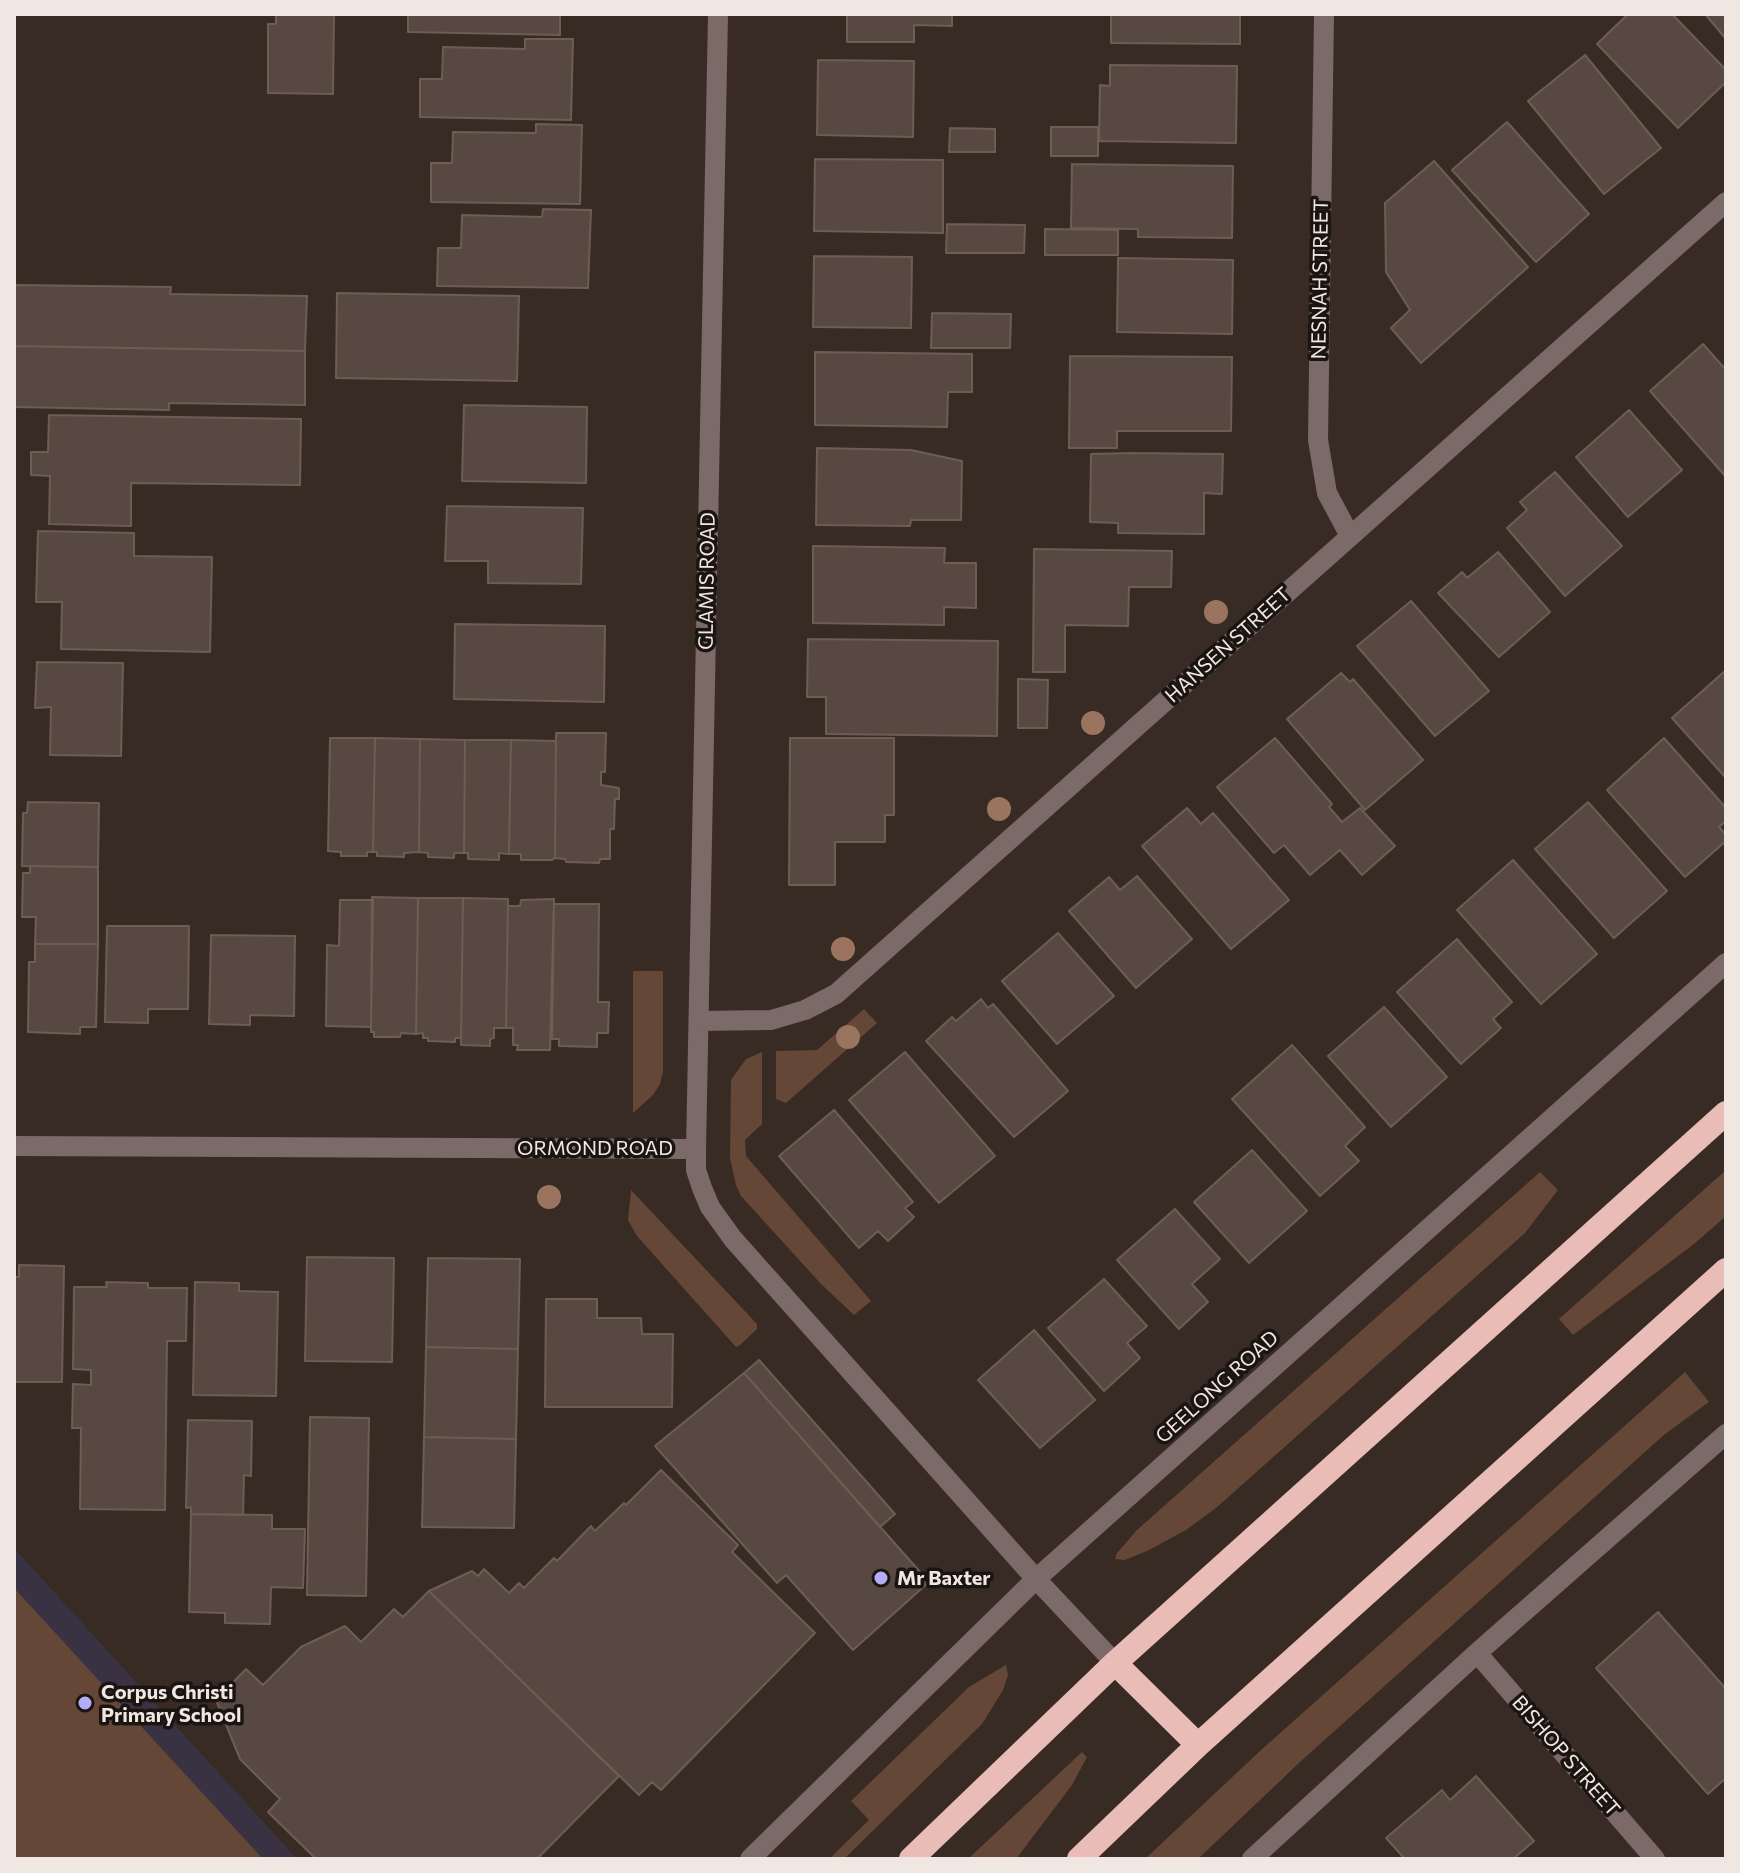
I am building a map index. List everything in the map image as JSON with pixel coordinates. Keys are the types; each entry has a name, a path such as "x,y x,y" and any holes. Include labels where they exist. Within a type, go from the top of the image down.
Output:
{"highway":[{"path":"911,1859 1115,1663 1726,1113"},
{"path":"1079,1859 1198,1745 1726,1270"},
{"path":"1115,1663 1198,1745"}],"street":[{"name":"GLAMIS ROAD","path":"696,1149 718,14"},
{"name":"NESNAH STREET","path":"1324,14 1318,440 1327,493 1350,536"},
{"name":"HANSEN STREET","path":"699,1021 771,1020 805,1010 836,994 1726,202"},
{"name":"GEELONG ROAD","path":"750,1859 1036,1579 1726,963"},
{"name":"ORMOND ROAD","path":"14,1146 696,1149 696,1170 702,1188 721,1224 1036,1579 1115,1663"},
{"path":"1252,1859 1477,1653 1726,1434"},
{"name":"BISHOP STREET","path":"1477,1653 1655,1859"}],"shaded area":[{"path":"633,971 663,971 663,1071 653,1095 633,1113"},
{"path":"864,1009 877,1023 786,1103 776,1099 776,1051 817,1050"},
{"path":"762,1052 762,1124 745,1140 746,1156 871,1301 854,1315 821,1284 741,1196 736,1185 730,1158 731,1080 746,1059"},
{"path":"1726,1170 1726,1216 1694,1244 1573,1335 1559,1319"},
{"path":"1540,1172 1558,1190 1525,1233 1216,1508 1186,1530 1149,1550 1125,1560 1115,1559 1137,1530"},
{"path":"631,1190 757,1324 757,1329 740,1345 736,1347 637,1236 628,1220"},
{"path":"1685,1372 1709,1402 1665,1434 1300,1762 1198,1859 1145,1859 1260,1751"},
{"name":"Corpus Christi Primary School","path":"14,1548 297,1859 14,1859"},
{"name":"Corpus Christi Primary School","path":"14,1588 263,1859 14,1859"},
{"path":"1006,1665 1008,1675 1003,1690 982,1724 844,1859 829,1859 869,1820 851,1801 969,1687"},
{"path":"1082,1752 1087,1757 1072,1785 1016,1859 968,1859"}],"building":[{"path":"276,14 334,14 333,94 268,93 268,24 276,24"},
{"path":"408,14 560,14 560,35 408,32"},
{"path":"952,14 952,26 914,25 914,42 847,42 847,15 828,15"},
{"path":"1111,14 1240,14 1240,44 1111,43"},
{"path":"1628,14 1672,14 1726,70 1726,82 1678,128 1597,44"},
{"path":"1705,14 1726,14 1726,39"},
{"path":"525,39 573,39 571,120 420,117 420,79 442,79 443,47 525,49"},
{"path":"1585,55 1661,148 1604,194 1528,101"},
{"path":"818,60 914,61 913,137 817,135"},
{"path":"1110,65 1237,66 1236,143 1099,141 1100,85 1110,86"},
{"path":"1507,122 1589,214 1536,262 1452,170"},
{"path":"536,124 582,125 580,204 431,202 431,163 452,163 453,132 536,133"},
{"path":"1051,127 1098,127 1098,156 1051,156"},
{"path":"950,128 995,129 995,152 949,152"},
{"path":"815,159 943,160 943,233 814,231"},
{"path":"1434,161 1528,267 1421,363 1391,328 1410,310 1386,272 1385,203"},
{"path":"1072,164 1233,166 1232,238 1138,237 1138,229 1071,228"},
{"path":"543,209 591,210 588,288 437,286 438,248 461,248 462,215 542,217"},
{"path":"947,224 1025,225 1024,253 946,253"},
{"path":"1045,229 1118,230 1118,255 1045,255"},
{"path":"814,256 912,257 911,328 813,327"},
{"path":"1118,258 1233,260 1232,334 1117,332"},
{"path":"14,285 171,287 170,294 307,296 305,351 14,346"},
{"path":"337,293 519,296 517,381 336,378"},
{"path":"932,313 1011,314 1010,348 931,348"},
{"path":"1703,344 1726,370 1726,477 1650,391"},
{"path":"14,346 305,351 305,405 169,403 169,410 14,407"},
{"path":"815,352 972,354 972,392 948,392 947,427 815,425"},
{"path":"1070,356 1232,357 1231,431 1117,431 1117,448 1069,448"},
{"path":"464,405 587,407 586,483 462,481"},
{"path":"1629,410 1682,470 1628,517 1576,457"},
{"path":"49,415 301,419 300,485 131,483 131,526 49,524 50,476 31,475 31,452 48,452"},
{"path":"817,448 911,450 962,461 961,520 911,520 910,526 816,525"},
{"path":"1091,454 1223,454 1222,494 1204,493 1204,534 1118,533 1118,523 1090,522"},
{"path":"1555,472 1622,546 1565,596 1507,528 1527,510 1520,502"},
{"path":"447,506 583,508 581,584 488,583 488,561 445,561"},
{"path":"38,531 134,533 134,556 212,557 210,652 61,649 62,602 36,602"},
{"path":"813,546 945,548 944,563 976,563 976,608 944,607 944,625 813,623"},
{"path":"1034,549 1172,551 1171,587 1129,587 1128,626 1065,625 1065,672 1033,672"},
{"path":"1498,552 1550,612 1499,657 1438,593 1462,572 1467,578"},
{"path":"1411,601 1489,691 1435,736 1357,646"},
{"path":"455,624 605,626 604,702 454,699"},
{"path":"808,639 998,641 997,736 826,734 826,697 807,697"},
{"path":"37,662 123,663 121,756 50,755 51,707 35,708"},
{"path":"1726,670 1726,778 1672,718"},
{"path":"1341,673 1350,682 1353,679 1423,760 1365,810 1287,719"},
{"path":"1018,679 1048,680 1047,728 1018,728"},
{"path":"556,733 606,733 605,772 601,772 601,785 619,788 619,799 615,799 614,829 610,829 610,859 600,859 599,863 566,862 565,859 555,858"},
{"path":"330,738 375,738 373,852 367,852 367,856 341,856 341,852 328,851"},
{"path":"375,738 420,739 419,852 404,853 404,857 377,856 377,852 373,852"},
{"path":"790,738 894,738 894,815 885,815 885,842 835,842 835,885 789,885"},
{"path":"1275,738 1332,804 1329,807 1342,822 1360,808 1395,846 1362,875 1340,850 1310,875 1284,845 1274,853 1217,787"},
{"path":"1664,738 1726,808 1726,821 1719,827 1726,835 1726,841 1685,877 1607,790"},
{"path":"420,739 465,740 464,853 454,853 454,858 428,857 428,853 419,852"},
{"path":"465,740 511,740 509,854 499,853 499,860 468,859 468,853 464,853"},
{"path":"511,740 556,741 555,858 552,860 521,860 521,854 509,854"},
{"path":"28,802 99,803 98,867 22,866 23,813 27,813"},
{"path":"1588,802 1667,891 1614,938 1535,849"},
{"path":"1187,808 1201,824 1213,813 1289,900 1231,949 1142,846"},
{"path":"1513,860 1597,954 1541,1004 1457,910"},
{"path":"30,866 98,867 98,944 35,944 36,917 22,917 23,873 30,873"},
{"path":"1137,876 1192,939 1136,988 1069,911 1109,877 1120,890"},
{"path":"372,897 418,898 416,1034 374,1037 374,1032 371,1032"},
{"path":"418,898 463,898 461,1038 455,1038 455,1042 428,1041 428,1038 423,1038 423,1033 416,1034"},
{"path":"463,898 508,899 506,1028 494,1028 490,1046 461,1045"},
{"path":"554,899 550,1050 517,1050 518,1045 513,1045 513,1028 506,1028 508,906 520,906 521,900"},
{"path":"340,900 373,900 371,1027 326,1026 327,945 339,946"},
{"path":"554,904 599,904 598,1002 609,1002 608,1033 597,1033 597,1047 559,1046 559,1039 552,1039"},
{"path":"107,926 189,926 188,1009 148,1009 148,1023 105,1022"},
{"path":"1058,933 1114,996 1057,1044 1002,981"},
{"path":"211,935 295,936 294,1016 250,1015 250,1025 209,1024"},
{"path":"1457,939 1512,1002 1493,1019 1501,1028 1461,1064 1397,992"},
{"path":"35,944 98,944 96,1027 80,1027 80,1034 28,1032 29,962 35,962"},
{"path":"981,999 988,1008 993,1004 1068,1091 1014,1137 926,1041 952,1017 956,1021"},
{"path":"1384,1007 1447,1077 1391,1127 1328,1056"},
{"path":"1292,1045 1365,1127 1345,1146 1359,1161 1320,1196 1232,1099"},
{"path":"905,1052 995,1156 939,1203 849,1100"},
{"path":"834,1110 913,1202 905,1208 914,1217 888,1241 878,1231 859,1248 779,1156"},
{"path":"1252,1150 1307,1211 1249,1263 1194,1202"},
{"path":"1175,1209 1220,1259 1192,1284 1208,1302 1179,1329 1117,1260"},
{"path":"307,1257 394,1258 392,1362 305,1361"},
{"path":"428,1258 520,1259 518,1349 426,1347"},
{"path":"19,1265 64,1266 62,1382 14,1382 14,1277 19,1277"},
{"path":"1104,1279 1147,1326 1127,1343 1140,1358 1104,1391 1048,1328"},
{"path":"106,1282 148,1283 148,1288 187,1288 186,1341 167,1341 165,1510 80,1509 81,1428 72,1428 73,1384 91,1385 91,1370 73,1369 74,1287 107,1287"},
{"path":"195,1282 239,1283 239,1291 278,1292 276,1396 193,1395"},
{"path":"546,1299 597,1299 597,1318 641,1318 642,1334 673,1334 672,1407 545,1407"},
{"path":"1034,1330 1095,1400 1040,1448 978,1380"},
{"path":"426,1347 518,1349 516,1439 424,1437"},
{"path":"759,1360 895,1514 880,1527 744,1373"},
{"path":"744,1373 929,1582 853,1650 786,1575 777,1583 655,1446"},
{"path":"310,1417 369,1418 366,1596 307,1595"},
{"path":"188,1420 252,1421 251,1476 244,1475 243,1515 191,1514 191,1507 186,1508"},
{"path":"424,1437 516,1439 514,1528 422,1527"},
{"path":"661,1470 738,1545 732,1552 815,1633 661,1790 652,1782 639,1795 429,1591 472,1571 478,1576 484,1569 509,1593 519,1583 524,1588 554,1558 557,1561 591,1526 595,1531 624,1503 626,1505"},
{"path":"191,1514 272,1515 272,1529 305,1529 303,1588 271,1587 270,1624 225,1623 225,1613 189,1612"},
{"path":"429,1591 619,1776 537,1859 316,1859 268,1812 280,1799 240,1759 216,1700 246,1669 263,1685 301,1647 345,1626 361,1642 394,1609 403,1617"},
{"path":"1658,1612 1726,1689 1726,1778 1708,1794 1596,1668"},
{"path":"1476,1776 1534,1841 1513,1859 1405,1859 1386,1838 1442,1790 1450,1800"}],"place":[{"name":"Mr Baxter","path":"881,1578"},
{"name":"Corpus Christi Primary School","path":"85,1703"}]}
